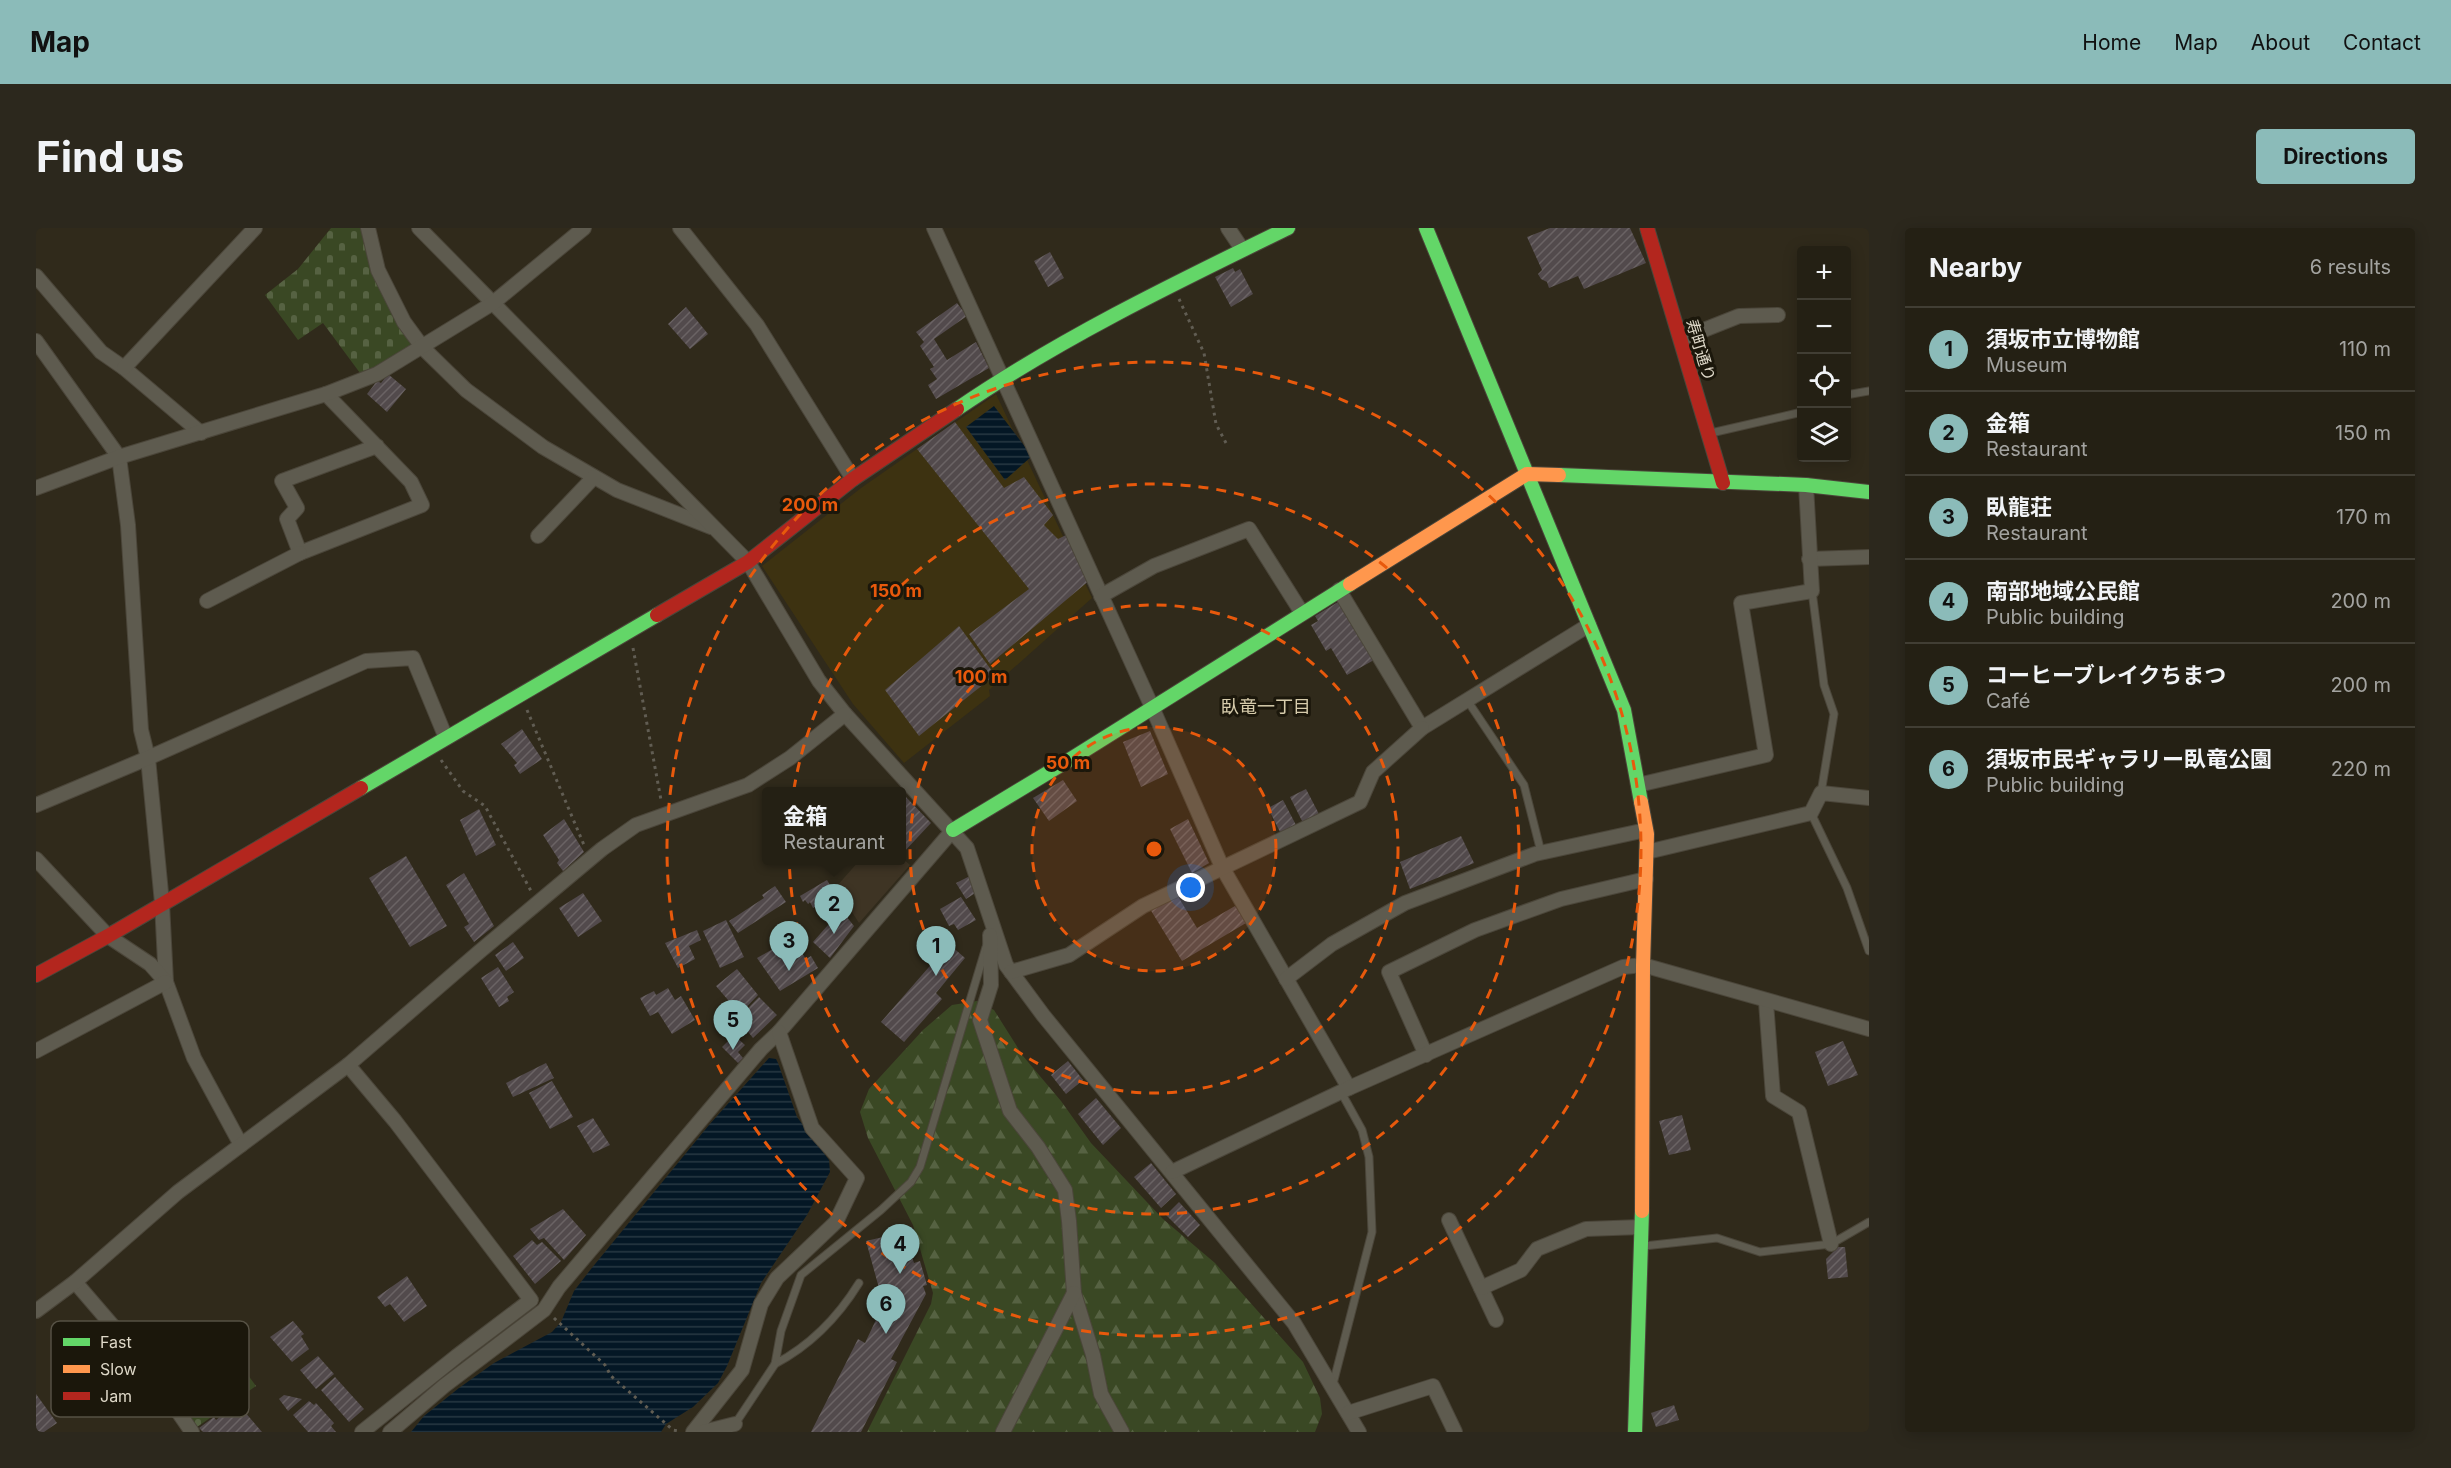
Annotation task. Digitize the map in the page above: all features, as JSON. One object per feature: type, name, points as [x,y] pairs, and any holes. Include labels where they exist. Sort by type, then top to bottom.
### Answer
[{"type":"street","points":[[124,368],[255,228]]},
{"type":"street","points":[[368,228],[378,270],[404,322],[423,348],[466,390],[543,447],[617,490],[716,529]]},
{"type":"street","points":[[419,228],[748,562],[819,681],[845,714],[967,848],[991,929],[1005,965],[1252,1274],[1294,1323],[1359,1432]]},
{"type":"street","points":[[36,488],[119,458],[326,394],[377,374],[423,348],[493,303],[584,228]]},
{"type":"street","points":[[680,228],[757,325],[853,479]]},
{"type":"street","points":[[934,228],[1152,707],[1222,867],[1286,979],[1345,1090]]},
{"type":"street","points":[[1228,228],[1242,249]]},
{"type":"street","points":[[36,975],[108,936],[748,562],[853,479],[1002,378],[1173,284],[1288,228]]},
{"type":"street","points":[[1426,228],[1624,710],[1647,830],[1643,965],[1642,1246],[1635,1432]]},
{"type":"street","name":"寿町通り","points":[[1647,228],[1722,483]]},
{"type":"street","points":[[36,276],[91,342],[201,433]]},
{"type":"street","points":[[1681,339],[1739,316],[1778,315]]},
{"type":"street","points":[[36,341],[119,458],[128,525],[141,730],[148,758],[162,903],[166,982],[194,1058],[241,1145]]},
{"type":"street","points":[[207,601],[300,553],[422,505],[411,482],[326,394]]},
{"type":"street","points":[[300,553],[287,519],[297,508],[282,481],[377,446]]},
{"type":"street","points":[[390,1432],[444,1386],[544,1310],[559,1287],[761,1049],[779,1032],[953,830],[1527,474],[1806,485],[1869,492]]},
{"type":"street","points":[[538,536],[594,477]]},
{"type":"street","points":[[1638,785],[1766,755],[1741,603],[1812,591],[1806,485]]},
{"type":"street","points":[[1101,596],[1154,566],[1249,529],[1302,613]]},
{"type":"street","points":[[1809,559],[1869,557]]},
{"type":"street","points":[[1339,590],[1422,728]]},
{"type":"street","points":[[1011,972],[1069,955],[1143,906],[1360,802],[1373,772],[1422,728],[1589,625]]},
{"type":"street","points":[[36,805],[366,661],[413,658],[446,738]]},
{"type":"street","points":[[36,1311],[75,1282],[178,1192],[348,1065],[538,904],[636,825],[748,785],[790,758],[845,714]]},
{"type":"street","points":[[1647,852],[1811,813],[1821,793],[1869,798]]},
{"type":"street","points":[[1286,979],[1332,944],[1405,903],[1541,852],[1647,830]]},
{"type":"street","points":[[36,859],[108,936],[150,963],[166,982]]},
{"type":"street","points":[[1426,1055],[1389,972],[1475,930],[1561,899],[1646,879]]},
{"type":"street","points":[[991,929],[991,985],[981,1020],[1010,1112],[1038,1147],[1065,1190],[1070,1221],[1074,1293],[1093,1355],[1101,1394],[1122,1432]]},
{"type":"street","points":[[1172,1172],[1345,1090],[1623,967],[1643,965],[1766,1002],[1869,1029]]},
{"type":"street","points":[[36,1051],[166,982]]},
{"type":"street","points":[[1766,1002],[1773,1096],[1799,1112],[1831,1244]]},
{"type":"street","points":[[693,1432],[742,1370],[761,1304],[777,1278],[836,1222],[857,1178],[812,1128],[779,1032]]},
{"type":"street","points":[[348,1065],[395,1121],[531,1300],[362,1432]]},
{"type":"street","points":[[1449,1220],[1496,1320]]},
{"type":"street","points":[[1481,1288],[1521,1270],[1537,1249],[1586,1229],[1641,1227]]},
{"type":"street","points":[[75,1282],[109,1321]]},
{"type":"street","points":[[1003,1432],[1074,1293]]},
{"type":"street","points":[[1348,1413],[1433,1386],[1455,1432]]},
{"type":"street","points":[[182,1417],[192,1432]]},
{"type":"street","points":[[704,1432],[734,1429]]},
{"type":"lane","points":[[1851,394],[1869,391]]},
{"type":"lane","points":[[1708,434],[1797,413]]},
{"type":"lane","points":[[1812,591],[1824,685],[1834,714],[1821,793]]},
{"type":"lane","points":[[1467,700],[1524,785],[1541,852]]},
{"type":"lane","points":[[1811,813],[1847,888],[1869,951]]},
{"type":"lane","points":[[734,1429],[775,1364],[781,1331],[801,1275],[881,1210],[910,1182],[920,1167],[991,929]]},
{"type":"lane","points":[[1332,1386],[1372,1232],[1369,1157],[1362,1130],[1345,1090]]},
{"type":"lane","points":[[1642,1246],[1717,1238],[1760,1252],[1831,1244],[1869,1222]]},
{"type":"lane","points":[[775,1364],[799,1351],[842,1310],[859,1283]]},
{"type":"path","points":[[1173,284],[1203,354],[1216,424],[1226,443]]},
{"type":"path","points":[[630,631],[663,815]]},
{"type":"path","points":[[521,694],[591,860]]},
{"type":"path","points":[[432,746],[463,791],[485,806],[538,904]]},
{"type":"path","points":[[556,1320],[605,1365],[611,1376],[674,1430]]},
{"type":"shaded area","points":[[996,394],[1092,598],[989,690],[990,696],[904,763],[853,704],[762,566],[861,488]]},
{"type":"shaded area","points":[[906,862],[910,865],[859,923],[836,887],[855,865],[906,865]]},
{"type":"green space","points":[[331,228],[364,228],[414,345],[360,373],[323,323],[298,340],[265,295],[298,269]]},
{"type":"green space","points":[[977,1001],[994,1010],[1023,1056],[1061,1101],[1091,1143],[1163,1219],[1215,1263],[1303,1362],[1320,1398],[1322,1414],[1315,1432],[867,1432],[931,1304],[933,1293],[913,1225],[868,1138],[860,1112],[869,1089],[923,1030],[952,1005]]},
{"type":"green space","points":[[249,1376],[256,1386],[249,1391]]},
{"type":"green space","points":[[190,1417],[211,1417],[197,1427]]},
{"type":"water","points":[[994,406],[1032,456],[1005,480],[966,427]]},
{"type":"water","points":[[769,1058],[776,1059],[797,1117],[829,1160],[830,1172],[807,1215],[761,1283],[718,1383],[693,1407],[666,1424],[661,1432],[411,1432],[424,1416],[494,1363],[552,1332],[561,1322],[574,1291],[591,1269],[709,1125]]},
{"type":"building","points":[[1550,228],[1630,228],[1646,263],[1584,289],[1578,276],[1549,288],[1547,282],[1538,274],[1542,270],[1527,237]]},
{"type":"building","points":[[1050,252],[1064,278],[1048,287],[1034,261]]},
{"type":"building","points":[[1233,268],[1235,272],[1240,269],[1253,294],[1231,307],[1215,277]]},
{"type":"building","points":[[957,303],[967,316],[934,339],[947,360],[976,342],[989,368],[936,399],[928,385],[937,379],[930,369],[934,367],[920,346],[924,342],[916,332]]},
{"type":"building","points":[[686,307],[708,334],[690,349],[668,324]]},
{"type":"building","points":[[388,374],[406,389],[387,412],[367,394],[377,381],[381,383]]},
{"type":"building","points":[[955,422],[1004,488],[1024,477],[1053,515],[1044,525],[1058,539],[1068,534],[1097,574],[990,664],[969,634],[1029,589],[917,449]]},
{"type":"building","points":[[1338,602],[1374,660],[1347,675],[1331,648],[1326,651],[1311,625],[1318,621],[1315,616]]},
{"type":"building","points":[[959,626],[995,675],[919,736],[885,690]]},
{"type":"building","points":[[522,729],[542,759],[520,774],[514,765],[517,763],[501,744]]},
{"type":"building","points":[[1150,731],[1168,774],[1141,787],[1123,742]]},
{"type":"building","points":[[1063,780],[1077,801],[1049,821],[1033,798]]},
{"type":"building","points":[[1306,789],[1319,814],[1303,823],[1290,797]]},
{"type":"building","points":[[906,797],[931,823],[906,850]]},
{"type":"building","points":[[1283,800],[1296,825],[1280,832],[1268,808]]},
{"type":"building","points":[[479,809],[496,845],[476,856],[460,820]]},
{"type":"building","points":[[564,819],[584,852],[563,871],[557,863],[559,860],[543,835]]},
{"type":"building","points":[[1188,819],[1209,863],[1192,873],[1170,829]]},
{"type":"building","points":[[1461,836],[1474,863],[1410,889],[1400,862]]},
{"type":"building","points":[[406,856],[447,926],[410,947],[369,878]]},
{"type":"building","points":[[464,873],[494,926],[474,942],[464,927],[469,924],[446,885]]},
{"type":"building","points":[[970,876],[977,892],[966,899],[956,883]]},
{"type":"building","points":[[827,880],[846,912],[827,923],[816,906],[813,908],[810,902],[808,904],[805,900],[803,902],[800,896]]},
{"type":"building","points":[[775,886],[786,902],[738,933],[729,921],[764,898],[762,895]]},
{"type":"building","points":[[583,893],[602,921],[578,937],[559,908]]},
{"type":"building","points":[[1176,893],[1197,928],[1235,906],[1246,923],[1182,961],[1150,909]]},
{"type":"building","points":[[961,897],[976,920],[958,930],[954,924],[949,926],[940,909]]},
{"type":"building","points":[[846,916],[854,926],[830,958],[813,942],[828,925]]},
{"type":"building","points":[[726,920],[744,957],[720,968],[703,931]]},
{"type":"building","points":[[697,930],[701,940],[689,946],[695,959],[678,968],[665,943]]},
{"type":"building","points":[[513,942],[524,958],[506,971],[495,955]]},
{"type":"building","points":[[949,944],[965,958],[936,993],[942,999],[904,1042],[881,1022]]},
{"type":"building","points":[[778,946],[786,956],[792,952],[796,958],[802,953],[806,959],[811,956],[818,968],[780,991],[757,958]]},
{"type":"building","points":[[498,967],[514,992],[507,997],[509,1001],[499,1007],[481,978]]},
{"type":"building","points":[[737,969],[758,995],[740,1014],[716,986]]},
{"type":"building","points":[[668,988],[675,1000],[681,996],[695,1020],[672,1034],[658,1012],[650,1016],[640,998],[654,991],[656,995]]},
{"type":"building","points":[[759,997],[777,1015],[753,1038],[745,1028],[753,1021],[744,1012]]},
{"type":"building","points":[[734,1035],[745,1045],[738,1052],[743,1058],[738,1063],[722,1047]]},
{"type":"building","points":[[1843,1041],[1858,1075],[1828,1086],[1815,1052]]},
{"type":"building","points":[[1068,1061],[1083,1080],[1066,1094],[1051,1075]]},
{"type":"building","points":[[546,1063],[554,1078],[513,1097],[506,1083]]},
{"type":"building","points":[[552,1081],[573,1117],[550,1129],[529,1093]]},
{"type":"building","points":[[1096,1098],[1121,1128],[1103,1145],[1078,1114]]},
{"type":"building","points":[[1682,1115],[1691,1150],[1669,1155],[1659,1121]]},
{"type":"building","points":[[593,1118],[610,1145],[593,1153],[577,1126]]},
{"type":"building","points":[[1151,1163],[1176,1194],[1161,1208],[1134,1177]]},
{"type":"building","points":[[1179,1202],[1200,1225],[1188,1237],[1166,1215]]},
{"type":"building","points":[[563,1209],[586,1235],[564,1260],[544,1238],[539,1240],[530,1229]]},
{"type":"building","points":[[904,1232],[914,1263],[920,1261],[927,1285],[923,1286],[926,1294],[891,1359],[897,1362],[861,1432],[811,1432],[858,1339],[865,1343],[882,1307],[891,1313],[889,1297],[882,1299],[866,1241]]},
{"type":"building","points":[[532,1240],[537,1245],[542,1242],[561,1261],[535,1284],[513,1256]]},
{"type":"building","points":[[1838,1247],[1845,1247],[1848,1277],[1828,1279],[1826,1259]]},
{"type":"building","points":[[407,1276],[427,1306],[404,1322],[390,1304],[385,1307],[377,1297]]},
{"type":"building","points":[[293,1321],[304,1334],[301,1336],[309,1349],[292,1362],[270,1337]]},
{"type":"building","points":[[318,1356],[334,1374],[316,1389],[300,1370]]},
{"type":"building","points":[[335,1377],[364,1409],[349,1422],[321,1390]]},
{"type":"building","points":[[36,1394],[57,1423],[44,1432],[36,1432]]},
{"type":"building","points":[[284,1395],[302,1399],[288,1411],[279,1399]]},
{"type":"building","points":[[309,1401],[314,1405],[316,1403],[334,1423],[331,1426],[336,1432],[308,1432],[293,1415]]},
{"type":"building","points":[[1674,1405],[1679,1420],[1656,1427],[1651,1413]]},
{"type":"building","points":[[214,1417],[216,1420],[220,1417],[249,1417],[262,1432],[203,1432],[199,1428]]},
{"type":"traffic: fast","points":[[957,409],[996,383],[1078,335],[1288,228]]},
{"type":"traffic: fast","points":[[1426,228],[1624,710],[1641,802]]},
{"type":"traffic: fast","points":[[1559,475],[1806,485],[1869,492]]},
{"type":"traffic: fast","points":[[953,830],[1350,584]]},
{"type":"traffic: fast","points":[[361,788],[657,615]]},
{"type":"traffic: fast","points":[[1635,1432],[1642,1211]]},
{"type":"traffic: slow","points":[[1350,584],[1527,474],[1559,475]]},
{"type":"traffic: slow","points":[[1641,802],[1647,834],[1643,965],[1642,1211]]},
{"type":"traffic: jam","points":[[1647,228],[1723,483]]},
{"type":"traffic: jam","points":[[657,615],[748,562],[853,479],[957,409]]},
{"type":"traffic: jam","points":[[36,975],[108,936],[361,788]]},
{"type":"place","name":"金箱","points":[[834,934]]},
{"type":"place","name":"臥龍荘","points":[[789,971]]},
{"type":"place","name":"須坂市立博物館","points":[[936,976]]},
{"type":"place","name":"コーヒーブレイクちまつ","points":[[733,1050]]},
{"type":"place","name":"南部地域公民館","points":[[900,1274]]},
{"type":"place","name":"須坂市民ギャラリー臥竜公園","points":[[886,1334]]},
{"type":"district","name":"臥竜一丁目","points":[[1266,706]]}]
